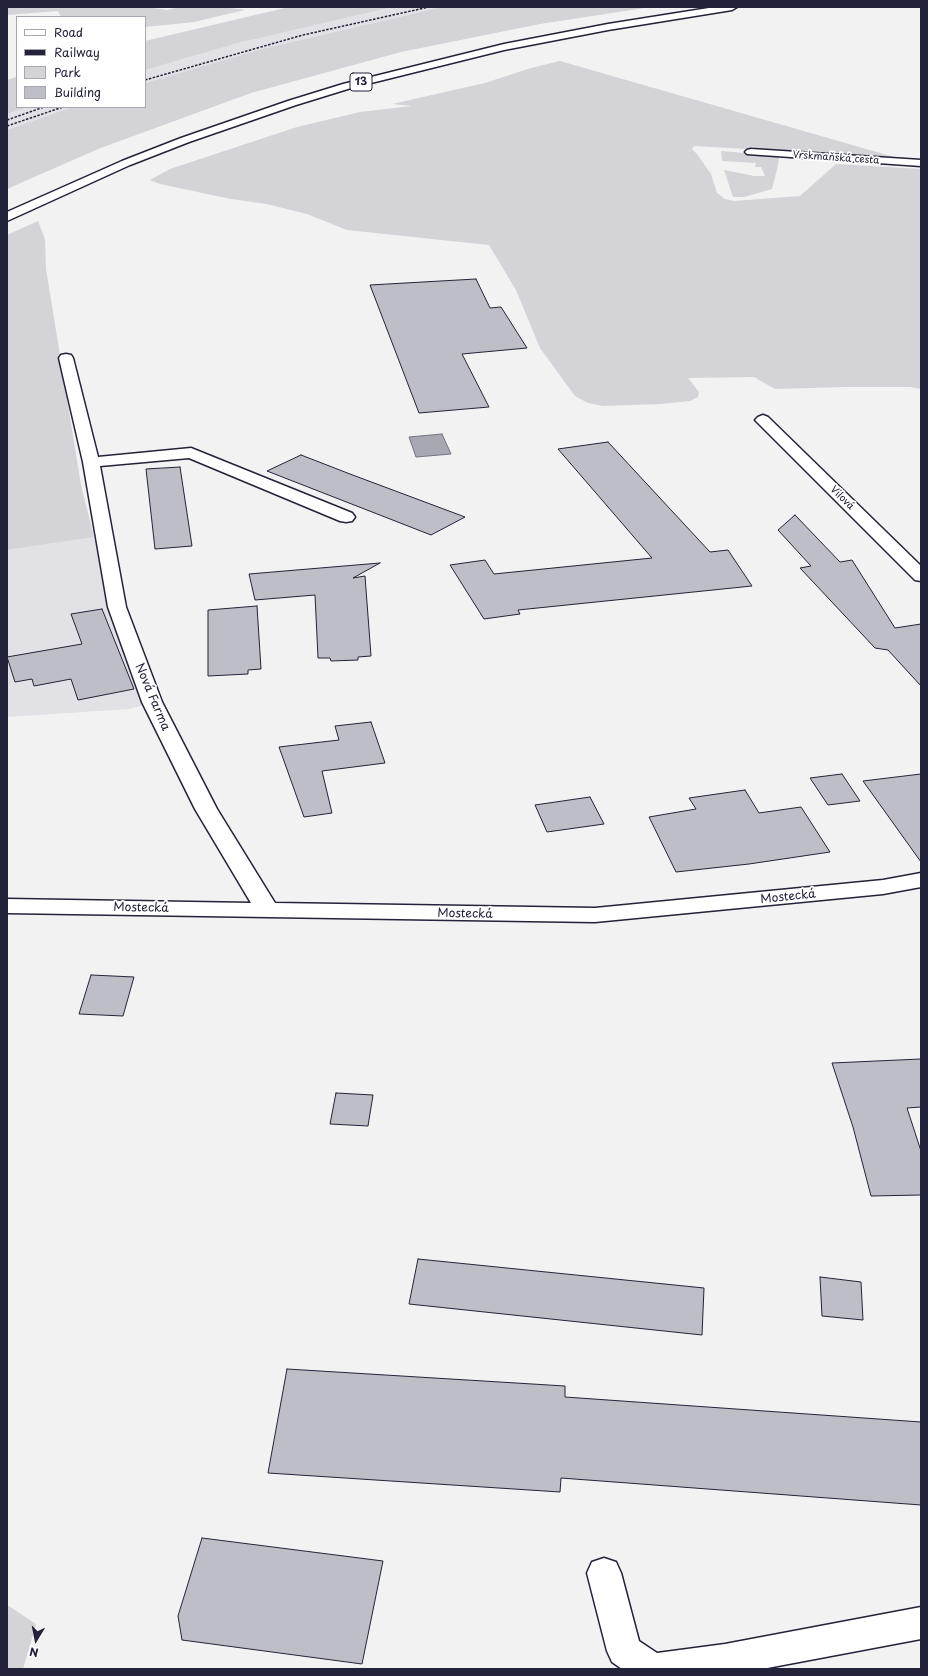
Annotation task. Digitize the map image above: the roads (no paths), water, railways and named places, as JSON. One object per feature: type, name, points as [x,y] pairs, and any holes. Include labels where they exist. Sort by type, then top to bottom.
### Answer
[{"type":"main road","name":"13","points":[[327,81],[490,42],[593,22],[688,7]]},
{"type":"main road","name":"13","points":[[7,217],[126,163],[185,140],[292,103],[347,86],[504,47],[608,27],[732,7]]},
{"type":"main road","name":"Vrskmaňská cesta","points":[[752,152],[921,163]]},
{"type":"main road","name":"Nová Farma","points":[[66,358],[91,462],[117,607],[152,702],[206,809],[268,911]]},
{"type":"main road","name":"Vilová","points":[[763,420],[921,576]]},
{"type":"main road","points":[[91,462],[191,453],[346,517]]},
{"type":"main road","name":"Mostecká","points":[[7,906],[595,916],[883,887],[921,880]]},
{"type":"main road","points":[[604,1573],[624,1650],[652,1669]]},
{"type":"main road","points":[[658,1669],[725,1660],[921,1623]]},
{"type":"railway","points":[[146,80],[303,35],[429,7]]},
{"type":"railway","points":[[7,120],[41,108]]},
{"type":"railway","points":[[7,126],[60,108]]}]
